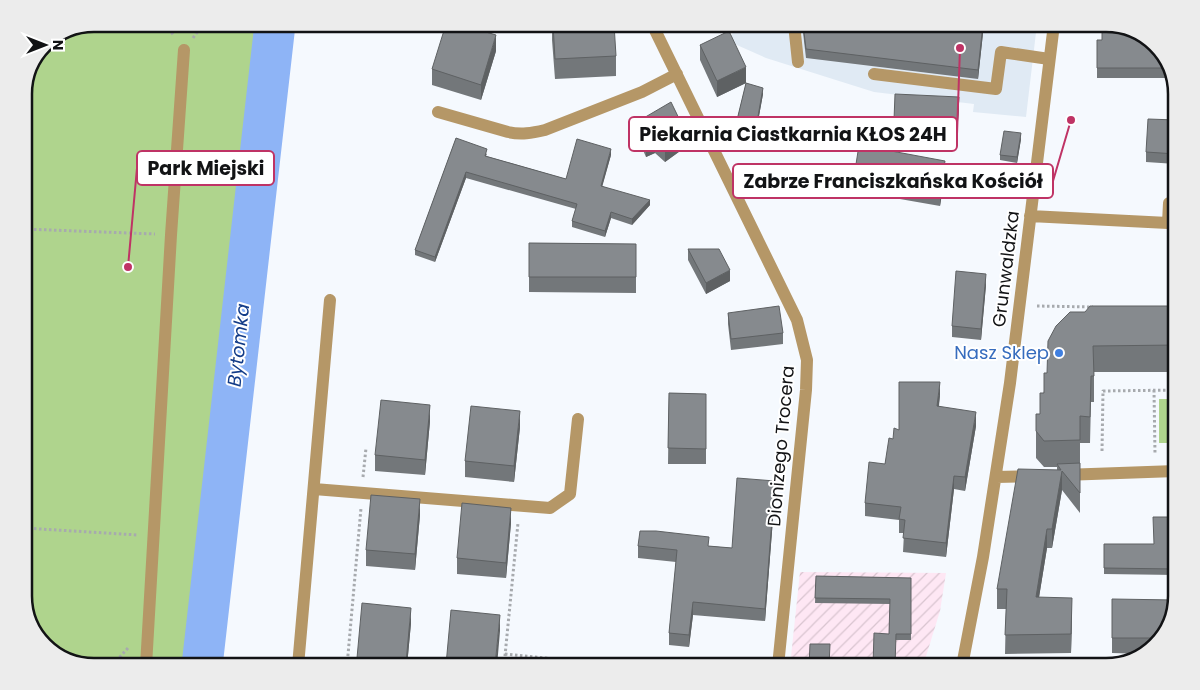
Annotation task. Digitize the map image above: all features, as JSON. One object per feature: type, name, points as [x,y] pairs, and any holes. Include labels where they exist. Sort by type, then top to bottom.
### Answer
[{"type":"street","name":"Dionizego Trocera","points":[[656,32],[797,320],[807,360],[806,390],[779,658]]},
{"type":"street","points":[[795,32],[798,62]]},
{"type":"street","name":"Grunwaldzka","points":[[963,658],[996,477],[1011,374],[1053,32]]},
{"type":"street","points":[[146,658],[171,235],[184,50]]},
{"type":"street","points":[[874,74],[996,89],[1001,52],[1049,59]]},
{"type":"street","points":[[438,112],[508,132],[517,134],[531,133],[545,130],[642,92],[677,74]]},
{"type":"street","points":[[1030,216],[1167,223]]},
{"type":"street","points":[[299,658],[330,300]]},
{"type":"street","points":[[314,489],[550,508],[570,494],[578,419]]},
{"type":"street","points":[[996,477],[1168,471]]},
{"type":"path","points":[[33,229],[171,235]]},
{"type":"path","points":[[1034,306],[1100,307]]},
{"type":"path","points":[[1102,451],[1103,390],[1168,390]]},
{"type":"path","points":[[1154,390],[1155,472]]},
{"type":"path","points":[[348,658],[366,448]]},
{"type":"path","points":[[505,658],[520,505]]},
{"type":"path","points":[[33,529],[153,536]]},
{"type":"path","points":[[505,654],[546,658]]},
{"type":"shaded area","points":[[733,32],[1036,32],[1026,117],[973,112],[974,104],[874,92],[766,58],[730,42]]},
{"type":"shaded area","points":[[800,572],[946,573],[940,611],[925,658],[791,658]]},
{"type":"green space","points":[[95,32],[258,32],[190,658],[95,658],[71,653],[54,642],[43,630],[36,615],[33,599],[33,91],[35,79],[45,57],[54,48],[64,41],[83,34]]},
{"type":"green space","points":[[1159,399],[1168,399],[1168,443],[1159,443]]},
{"type":"building","points":[[444,32],[486,32],[496,35],[481,85],[432,69]]},
{"type":"building","points":[[553,32],[614,32],[616,56],[555,59]]},
{"type":"building","points":[[729,32],[746,67],[717,81],[700,45]]},
{"type":"building","points":[[804,32],[982,32],[978,70],[806,49]]},
{"type":"building","points":[[1102,32],[1129,37],[1143,45],[1155,57],[1161,68],[1097,68],[1097,40],[1102,40]]},
{"type":"building","points":[[746,83],[763,88],[757,122],[737,120]]},
{"type":"building","points":[[895,94],[959,97],[957,123],[894,120]]},
{"type":"building","points":[[671,102],[687,135],[665,152],[655,142],[646,146],[639,130],[645,127],[642,119]]},
{"type":"building","points":[[1148,119],[1167,120],[1167,153],[1146,152]]},
{"type":"building","points":[[1004,131],[1021,133],[1017,157],[1000,155]]},
{"type":"building","points":[[456,138],[487,149],[485,156],[566,179],[577,139],[611,149],[601,186],[650,200],[632,219],[611,212],[605,231],[572,221],[577,204],[466,172],[435,257],[415,250]]},
{"type":"building","points":[[859,145],[945,161],[940,192],[854,177]]},
{"type":"building","points":[[529,243],[636,244],[636,277],[529,277]]},
{"type":"building","points":[[688,249],[719,249],[730,270],[706,283]]},
{"type":"building","points":[[956,271],[986,274],[981,329],[952,326]]},
{"type":"building","points":[[779,306],[783,333],[731,339],[728,313]]},
{"type":"building","points":[[1090,306],[1167,306],[1168,345],[1093,346],[1094,376],[1091,376],[1090,417],[1080,416],[1080,440],[1044,441],[1036,431],[1036,414],[1040,414],[1040,393],[1044,393],[1044,373],[1047,373],[1048,341],[1056,326],[1070,312],[1085,312]]},
{"type":"building","points":[[899,382],[940,382],[937,406],[976,412],[965,477],[954,476],[946,543],[903,538],[905,520],[899,519],[901,507],[865,503],[869,462],[885,464],[889,438],[893,439],[894,428],[899,430]]},
{"type":"building","points":[[669,393],[706,394],[706,449],[668,448]]},
{"type":"building","points":[[381,400],[430,405],[425,460],[375,455]]},
{"type":"building","points":[[471,406],[520,411],[514,466],[465,461]]},
{"type":"building","points":[[1080,463],[1080,493],[1062,471],[1052,529],[1047,529],[1036,597],[1072,598],[1071,634],[1005,635],[1007,589],[997,589],[1018,469],[1061,470],[1057,464]]},
{"type":"building","points":[[737,478],[775,481],[765,609],[693,602],[689,635],[669,633],[677,550],[638,546],[640,531],[709,537],[708,546],[732,548]]},
{"type":"building","points":[[371,495],[420,499],[415,554],[366,550]]},
{"type":"building","points":[[462,503],[511,508],[506,563],[457,558]]},
{"type":"building","points":[[1153,517],[1168,517],[1168,569],[1104,568],[1104,544],[1154,544]]},
{"type":"building","points":[[816,576],[911,578],[911,634],[896,634],[895,658],[873,658],[874,633],[889,634],[890,599],[815,598]]},
{"type":"building","points":[[1112,599],[1167,600],[1163,619],[1150,638],[1112,638]]},
{"type":"building","points":[[362,603],[411,608],[406,658],[357,658]]},
{"type":"building","points":[[451,610],[500,615],[496,658],[447,658]]},
{"type":"building","points":[[810,644],[830,644],[829,658],[809,658]]},
{"type":"waterway","name":"Bytomka","points":[[203,658],[274,32]]},
{"type":"place","name":"Piekarnia Ciastkarnia KŁOS 24H","points":[[960,48]]},
{"type":"place","name":"Zabrze Franciszkańska Kościół","points":[[1071,120]]},
{"type":"place","name":"Park Miejski","points":[[128,267]]},
{"type":"place","name":"Nasz Sklep","points":[[1059,353]]}]
